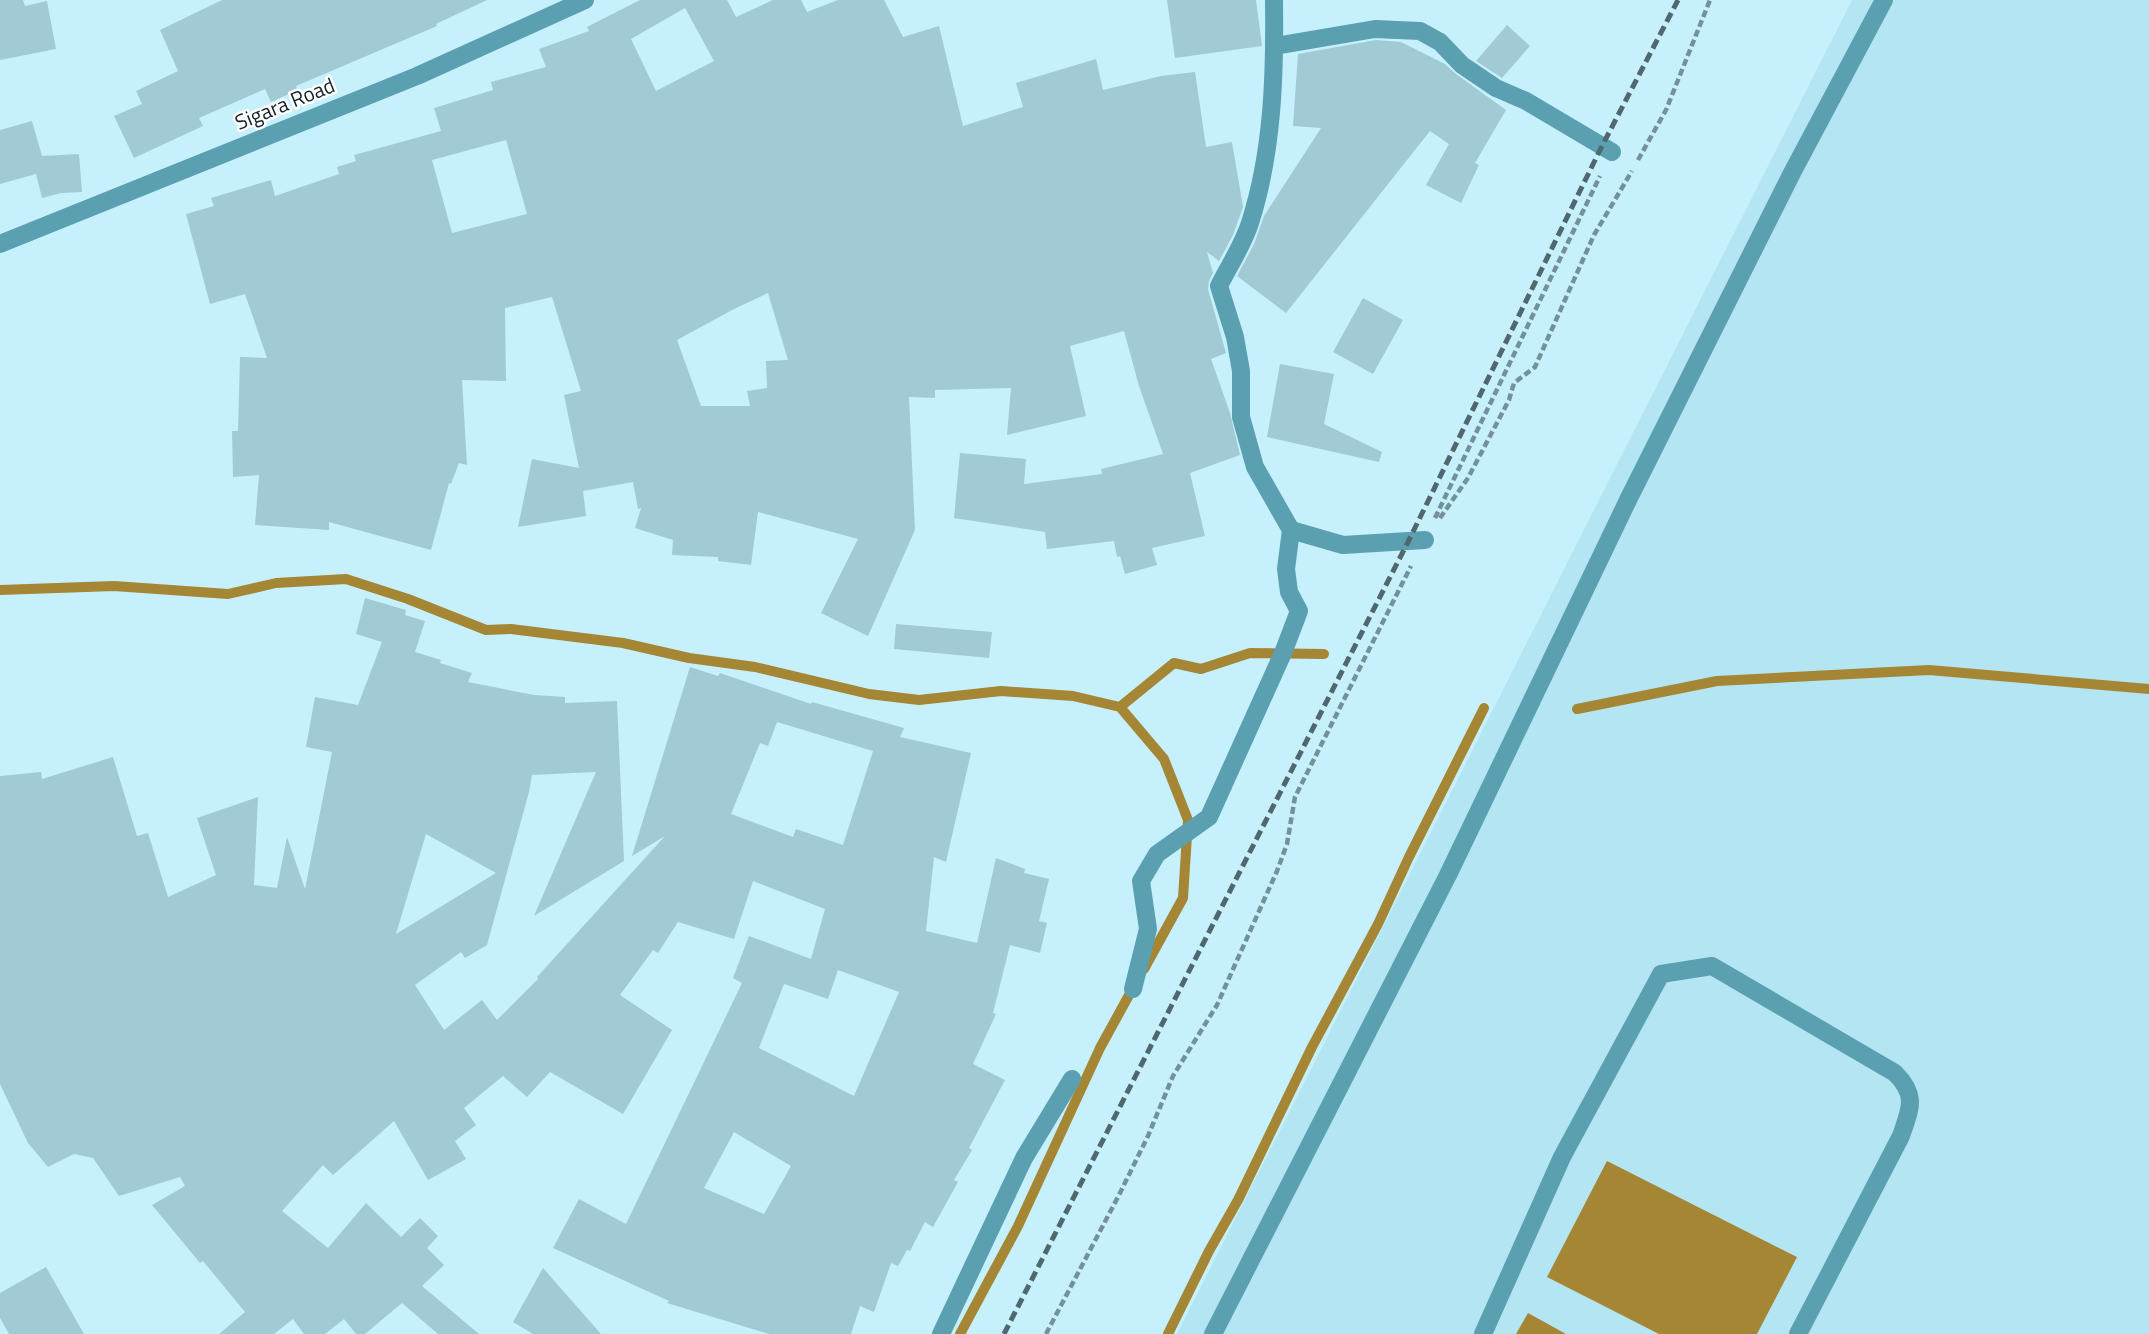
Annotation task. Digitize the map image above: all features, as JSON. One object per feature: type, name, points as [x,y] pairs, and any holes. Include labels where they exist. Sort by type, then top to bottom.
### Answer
[{"type":"street","name":"Sigara Road","points":[[0,244],[417,76],[585,0]]},
{"type":"street","points":[[1133,989],[1148,929],[1141,881],[1157,854],[1209,817],[1283,653],[1299,611],[1289,592],[1286,569],[1291,530],[1255,467],[1241,417],[1241,371],[1236,337],[1219,286],[1249,226],[1271,128],[1274,0]]},
{"type":"street","points":[[1213,1334],[1448,875],[1629,498],[1793,171],[1884,0]]},
{"type":"street","points":[[1275,46],[1375,29],[1420,31],[1440,42],[1462,65],[1496,88],[1526,101],[1612,152]]},
{"type":"street","points":[[1291,530],[1343,545],[1425,540]]},
{"type":"street","points":[[1483,1334],[1562,1157],[1661,974],[1712,966],[1895,1073],[1909,1089],[1908,1114],[1900,1136],[1798,1334]]},
{"type":"street","points":[[941,1334],[1024,1158],[1072,1079]]},
{"type":"path","points":[[1425,540],[1468,478],[1509,400],[1514,383],[1535,367],[1594,235],[1666,110],[1710,0]]},
{"type":"path","points":[[1046,1334],[1130,1172],[1173,1076],[1217,1005],[1277,871],[1287,844],[1295,797],[1425,540],[1612,152]]},
{"type":"shaded area","points":[[1852,0],[2149,0],[2149,1334],[1177,1334]]},
{"type":"shaded area","points":[[1607,1161],[1797,1257],[1757,1334],[1659,1334],[1547,1277]]},
{"type":"shaded area","points":[[1528,1313],[1566,1334],[1516,1334]]},
{"type":"building","points":[[0,0],[23,0],[25,6],[47,1],[56,49],[0,60]]},
{"type":"building","points":[[222,0],[487,0],[436,24],[437,26],[296,86],[298,90],[271,102],[265,89],[199,118],[203,126],[134,158],[114,116],[142,104],[136,91],[178,71],[160,30]]},
{"type":"building","points":[[640,0],[727,0],[736,17],[773,0],[801,0],[807,12],[838,0],[884,0],[903,37],[939,26],[963,126],[1023,107],[1016,83],[1096,59],[1103,90],[1161,76],[1195,72],[1206,147],[1232,142],[1243,207],[1233,235],[1219,261],[1207,252],[1213,273],[1208,289],[1226,353],[1211,359],[1230,413],[1240,455],[1190,473],[1205,536],[1152,548],[1157,565],[1125,574],[1120,556],[1117,557],[1114,541],[1047,549],[1045,532],[954,518],[960,453],[1026,459],[1024,484],[1102,474],[1101,469],[1163,454],[1139,386],[1124,331],[1070,346],[1086,416],[1007,435],[1011,388],[935,390],[935,398],[909,397],[915,530],[868,636],[821,613],[858,539],[758,512],[751,565],[718,561],[718,557],[672,555],[673,540],[635,528],[641,508],[638,509],[633,482],[583,491],[586,516],[518,527],[532,459],[579,468],[564,395],[581,391],[552,297],[505,308],[506,381],[462,380],[467,465],[459,463],[451,484],[449,483],[431,550],[329,522],[329,530],[255,525],[259,475],[233,477],[232,431],[238,431],[240,357],[267,358],[245,294],[210,304],[186,214],[214,206],[211,198],[271,180],[275,196],[339,174],[337,167],[356,161],[354,155],[441,131],[434,108],[493,90],[491,82],[546,67],[539,49],[589,31],[587,27]],"holes":[[[685,8],[714,61],[656,91],[631,39]],[[506,140],[527,214],[452,233],[432,160]],[[768,293],[788,360],[766,361],[767,388],[747,391],[750,406],[701,406],[677,340]]]},
{"type":"building","points":[[1167,0],[1256,0],[1262,46],[1175,58]]},
{"type":"building","points":[[1507,25],[1530,46],[1502,78],[1476,61]]},
{"type":"building","points":[[1376,40],[1401,42],[1445,64],[1506,110],[1475,163],[1479,165],[1461,203],[1426,185],[1449,144],[1430,131],[1286,313],[1237,276],[1254,244],[1264,216],[1321,128],[1293,126],[1298,54]]},
{"type":"building","points":[[32,121],[42,156],[79,154],[82,192],[61,193],[42,198],[36,174],[0,184],[0,130]]},
{"type":"building","points":[[1363,298],[1403,320],[1373,374],[1333,352]]},
{"type":"building","points":[[1280,364],[1334,374],[1324,424],[1382,452],[1379,462],[1267,437]]},
{"type":"building","points":[[365,598],[406,610],[405,615],[425,621],[415,652],[472,673],[468,682],[534,695],[565,697],[565,703],[617,701],[624,861],[534,916],[596,772],[532,775],[487,945],[465,958],[461,952],[415,985],[444,1030],[482,1000],[497,1020],[538,979],[665,836],[632,856],[690,667],[718,676],[720,673],[811,704],[812,702],[904,728],[900,737],[971,753],[946,862],[934,857],[926,931],[977,943],[996,858],[1025,869],[1024,873],[1049,879],[1039,921],[1047,923],[1040,953],[1010,945],[993,1013],[996,1014],[973,1064],[1005,1080],[969,1148],[972,1150],[954,1180],[958,1182],[933,1227],[925,1222],[910,1251],[907,1250],[898,1266],[891,1263],[874,1312],[860,1306],[851,1334],[769,1334],[667,1303],[669,1301],[553,1248],[579,1199],[626,1224],[742,983],[733,978],[749,936],[811,959],[825,909],[753,881],[734,939],[678,922],[658,953],[653,950],[620,995],[672,1030],[623,1114],[550,1072],[527,1097],[503,1076],[464,1108],[476,1125],[455,1141],[466,1159],[428,1180],[394,1121],[333,1175],[323,1165],[282,1211],[328,1248],[366,1203],[401,1237],[420,1218],[438,1236],[427,1248],[444,1265],[422,1286],[479,1334],[438,1334],[402,1303],[365,1334],[356,1334],[344,1319],[325,1334],[304,1334],[293,1319],[274,1334],[219,1334],[245,1312],[152,1205],[185,1186],[180,1177],[119,1196],[93,1158],[74,1154],[48,1167],[28,1143],[0,1084],[0,776],[41,772],[42,779],[113,757],[137,836],[148,833],[168,897],[216,875],[197,818],[258,797],[254,885],[277,888],[287,837],[305,889],[332,752],[306,747],[315,697],[358,705],[382,642],[356,634]],"holes":[[[777,722],[873,751],[843,845],[796,829],[793,837],[731,814],[760,743],[768,746]],[[426,834],[496,873],[396,934]],[[838,970],[899,992],[854,1096],[759,1048],[784,984],[828,999]],[[734,1132],[791,1166],[764,1214],[704,1188]]]},
{"type":"building","points":[[896,624],[992,632],[989,658],[894,649]]},
{"type":"building","points":[[46,1267],[84,1334],[9,1334],[0,1318],[0,1293]]},
{"type":"building","points":[[543,1268],[601,1334],[533,1334],[513,1322]]},
{"type":"waterway","points":[[0,590],[114,586],[228,594],[276,583],[346,579],[408,599],[486,630],[511,629],[623,643],[689,658],[755,667],[869,694],[919,700],[1001,691],[1073,696],[1120,707],[1164,759],[1188,820],[1183,898],[1144,969]]},
{"type":"waterway","points":[[1120,707],[1174,663],[1201,669],[1250,653],[1324,654]]},
{"type":"waterway","points":[[1577,709],[1717,681],[1929,670],[2149,689]]},
{"type":"waterway","points":[[1168,1334],[1238,1200],[1312,1047],[1378,924],[1484,708]]},
{"type":"waterway","points":[[960,1334],[1018,1226],[1100,1048],[1134,986]]},
{"type":"railway","points":[[1004,1334],[1409,540],[1601,148],[1678,0]]}]
